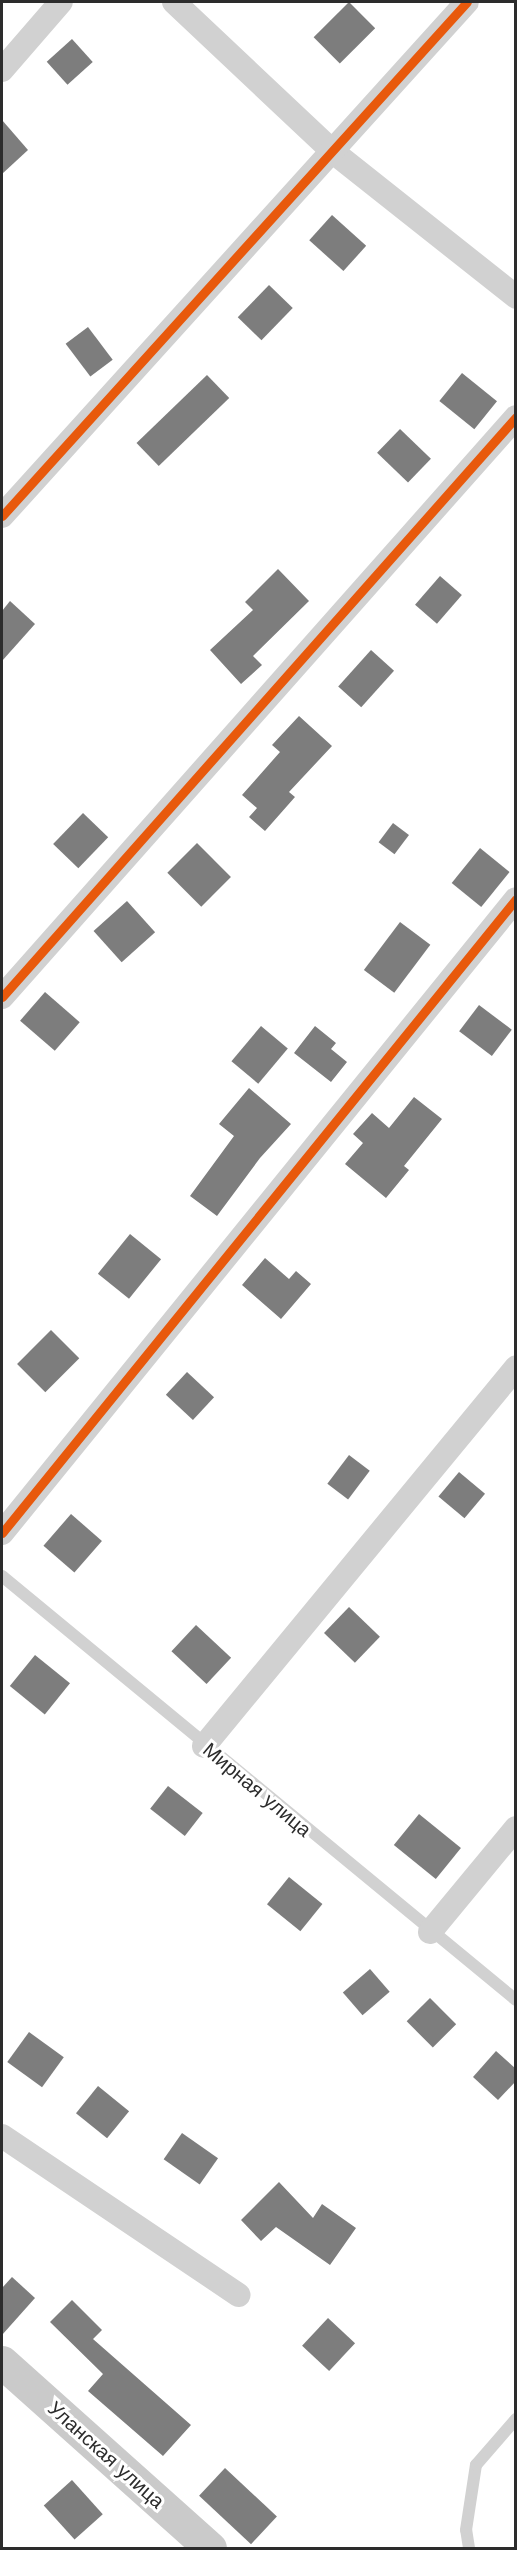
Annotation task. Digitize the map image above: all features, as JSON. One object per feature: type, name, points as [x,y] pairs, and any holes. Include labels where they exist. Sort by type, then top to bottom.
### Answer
[{"type":"street","points":[[2,70],[61,2]]},
{"type":"street","points":[[174,2],[332,151],[516,297]]},
{"type":"street","points":[[2,516],[467,2]]},
{"type":"street","points":[[2,997],[516,417]]},
{"type":"street","points":[[2,1533],[516,899]]},
{"type":"street","points":[[204,1746],[516,1366]]},
{"type":"street","points":[[430,1932],[516,1828]]},
{"type":"street","points":[[2,2136],[239,2295]]},
{"type":"street","name":"Уланская улица","points":[[2,2362],[210,2548]]},
{"type":"lane","name":"Мирная улица","points":[[2,1576],[204,1746],[516,2000]]},
{"type":"lane","points":[[469,2548],[466,2530],[476,2465],[516,2419]]},
{"type":"building","points":[[349,2],[375,28],[340,64],[314,37]]},
{"type":"building","points":[[72,39],[93,62],[67,85],[47,62]]},
{"type":"building","points":[[2,120],[28,150],[2,174]]},
{"type":"building","points":[[332,215],[366,246],[343,271],[309,240]]},
{"type":"building","points":[[269,285],[293,308],[261,340],[238,317]]},
{"type":"building","points":[[88,327],[113,360],[90,377],[66,344]]},
{"type":"building","points":[[462,373],[497,401],[474,429],[439,401]]},
{"type":"building","points":[[207,375],[229,398],[159,466],[137,443]]},
{"type":"building","points":[[400,429],[431,459],[408,483],[377,453]]},
{"type":"building","points":[[278,569],[309,601],[253,656],[262,665],[241,684],[210,650],[253,610],[245,602]]},
{"type":"building","points":[[440,576],[462,595],[437,624],[415,605]]},
{"type":"building","points":[[10,601],[35,624],[2,661],[2,611]]},
{"type":"building","points":[[371,650],[394,671],[361,707],[338,686]]},
{"type":"building","points":[[299,716],[332,746],[289,792],[295,797],[265,831],[249,817],[257,808],[242,795],[280,752],[272,745]]},
{"type":"building","points":[[83,813],[108,837],[78,868],[53,844]]},
{"type":"building","points":[[393,823],[409,835],[395,854],[379,842]]},
{"type":"building","points":[[197,843],[231,877],[201,907],[167,873]]},
{"type":"building","points":[[480,848],[510,872],[481,907],[452,883]]},
{"type":"building","points":[[127,901],[155,932],[122,962],[94,931]]},
{"type":"building","points":[[400,922],[430,945],[394,993],[364,970]]},
{"type":"building","points":[[45,992],[80,1022],[55,1051],[20,1021]]},
{"type":"building","points":[[479,1005],[512,1030],[492,1056],[459,1031]]},
{"type":"building","points":[[261,1026],[288,1048],[258,1084],[231,1061]]},
{"type":"building","points":[[315,1026],[336,1043],[331,1049],[347,1062],[331,1082],[294,1053]]},
{"type":"building","points":[[249,1088],[291,1124],[260,1158],[217,1216],[190,1196],[234,1136],[219,1124]]},
{"type":"building","points":[[414,1097],[442,1119],[404,1166],[409,1170],[386,1198],[345,1164],[363,1143],[353,1134],[372,1113],[389,1128]]},
{"type":"building","points":[[130,1234],[161,1259],[129,1299],[98,1274]]},
{"type":"building","points":[[265,1258],[289,1279],[296,1271],[311,1284],[281,1319],[242,1285]]},
{"type":"building","points":[[51,1330],[79,1358],[45,1392],[17,1364]]},
{"type":"building","points":[[187,1372],[214,1397],[193,1420],[166,1395]]},
{"type":"building","points":[[349,1455],[370,1471],[348,1499],[327,1484]]},
{"type":"building","points":[[459,1472],[485,1494],[464,1518],[438,1497]]},
{"type":"building","points":[[71,1514],[102,1541],[74,1573],[43,1546]]},
{"type":"building","points":[[349,1607],[380,1637],[355,1663],[324,1633]]},
{"type":"building","points":[[196,1625],[231,1658],[207,1684],[171,1651]]},
{"type":"building","points":[[35,1655],[70,1683],[45,1714],[10,1686]]},
{"type":"building","points":[[168,1786],[203,1813],[185,1836],[150,1809]]},
{"type":"building","points":[[419,1814],[461,1848],[436,1879],[394,1845]]},
{"type":"building","points":[[289,1877],[322,1904],[300,1931],[267,1904]]},
{"type":"building","points":[[370,1969],[390,1992],[363,2015],[343,1993]]},
{"type":"building","points":[[430,1998],[456,2024],[433,2047],[407,2021]]},
{"type":"building","points":[[29,2032],[64,2057],[42,2087],[7,2062]]},
{"type":"building","points":[[496,2051],[516,2069],[516,2081],[498,2100],[473,2077]]},
{"type":"building","points":[[98,2086],[129,2111],[107,2138],[76,2113]]},
{"type":"building","points":[[182,2133],[218,2158],[200,2184],[164,2159]]},
{"type":"building","points":[[279,2182],[313,2218],[322,2204],[356,2228],[330,2265],[276,2227],[261,2241],[241,2220]]},
{"type":"building","points":[[12,2277],[35,2298],[2,2335],[2,2288]]},
{"type":"building","points":[[72,2300],[102,2330],[93,2339],[191,2425],[163,2456],[88,2391],[103,2374],[50,2322]]},
{"type":"building","points":[[328,2318],[355,2343],[329,2371],[302,2346]]},
{"type":"building","points":[[225,2468],[277,2516],[251,2544],[199,2496]]},
{"type":"building","points":[[72,2480],[103,2514],[75,2540],[44,2505]]},
{"type":"cycle path","points":[[2,516],[467,2]]},
{"type":"cycle path","points":[[2,997],[516,417]]},
{"type":"cycle path","points":[[2,1533],[516,899]]}]
